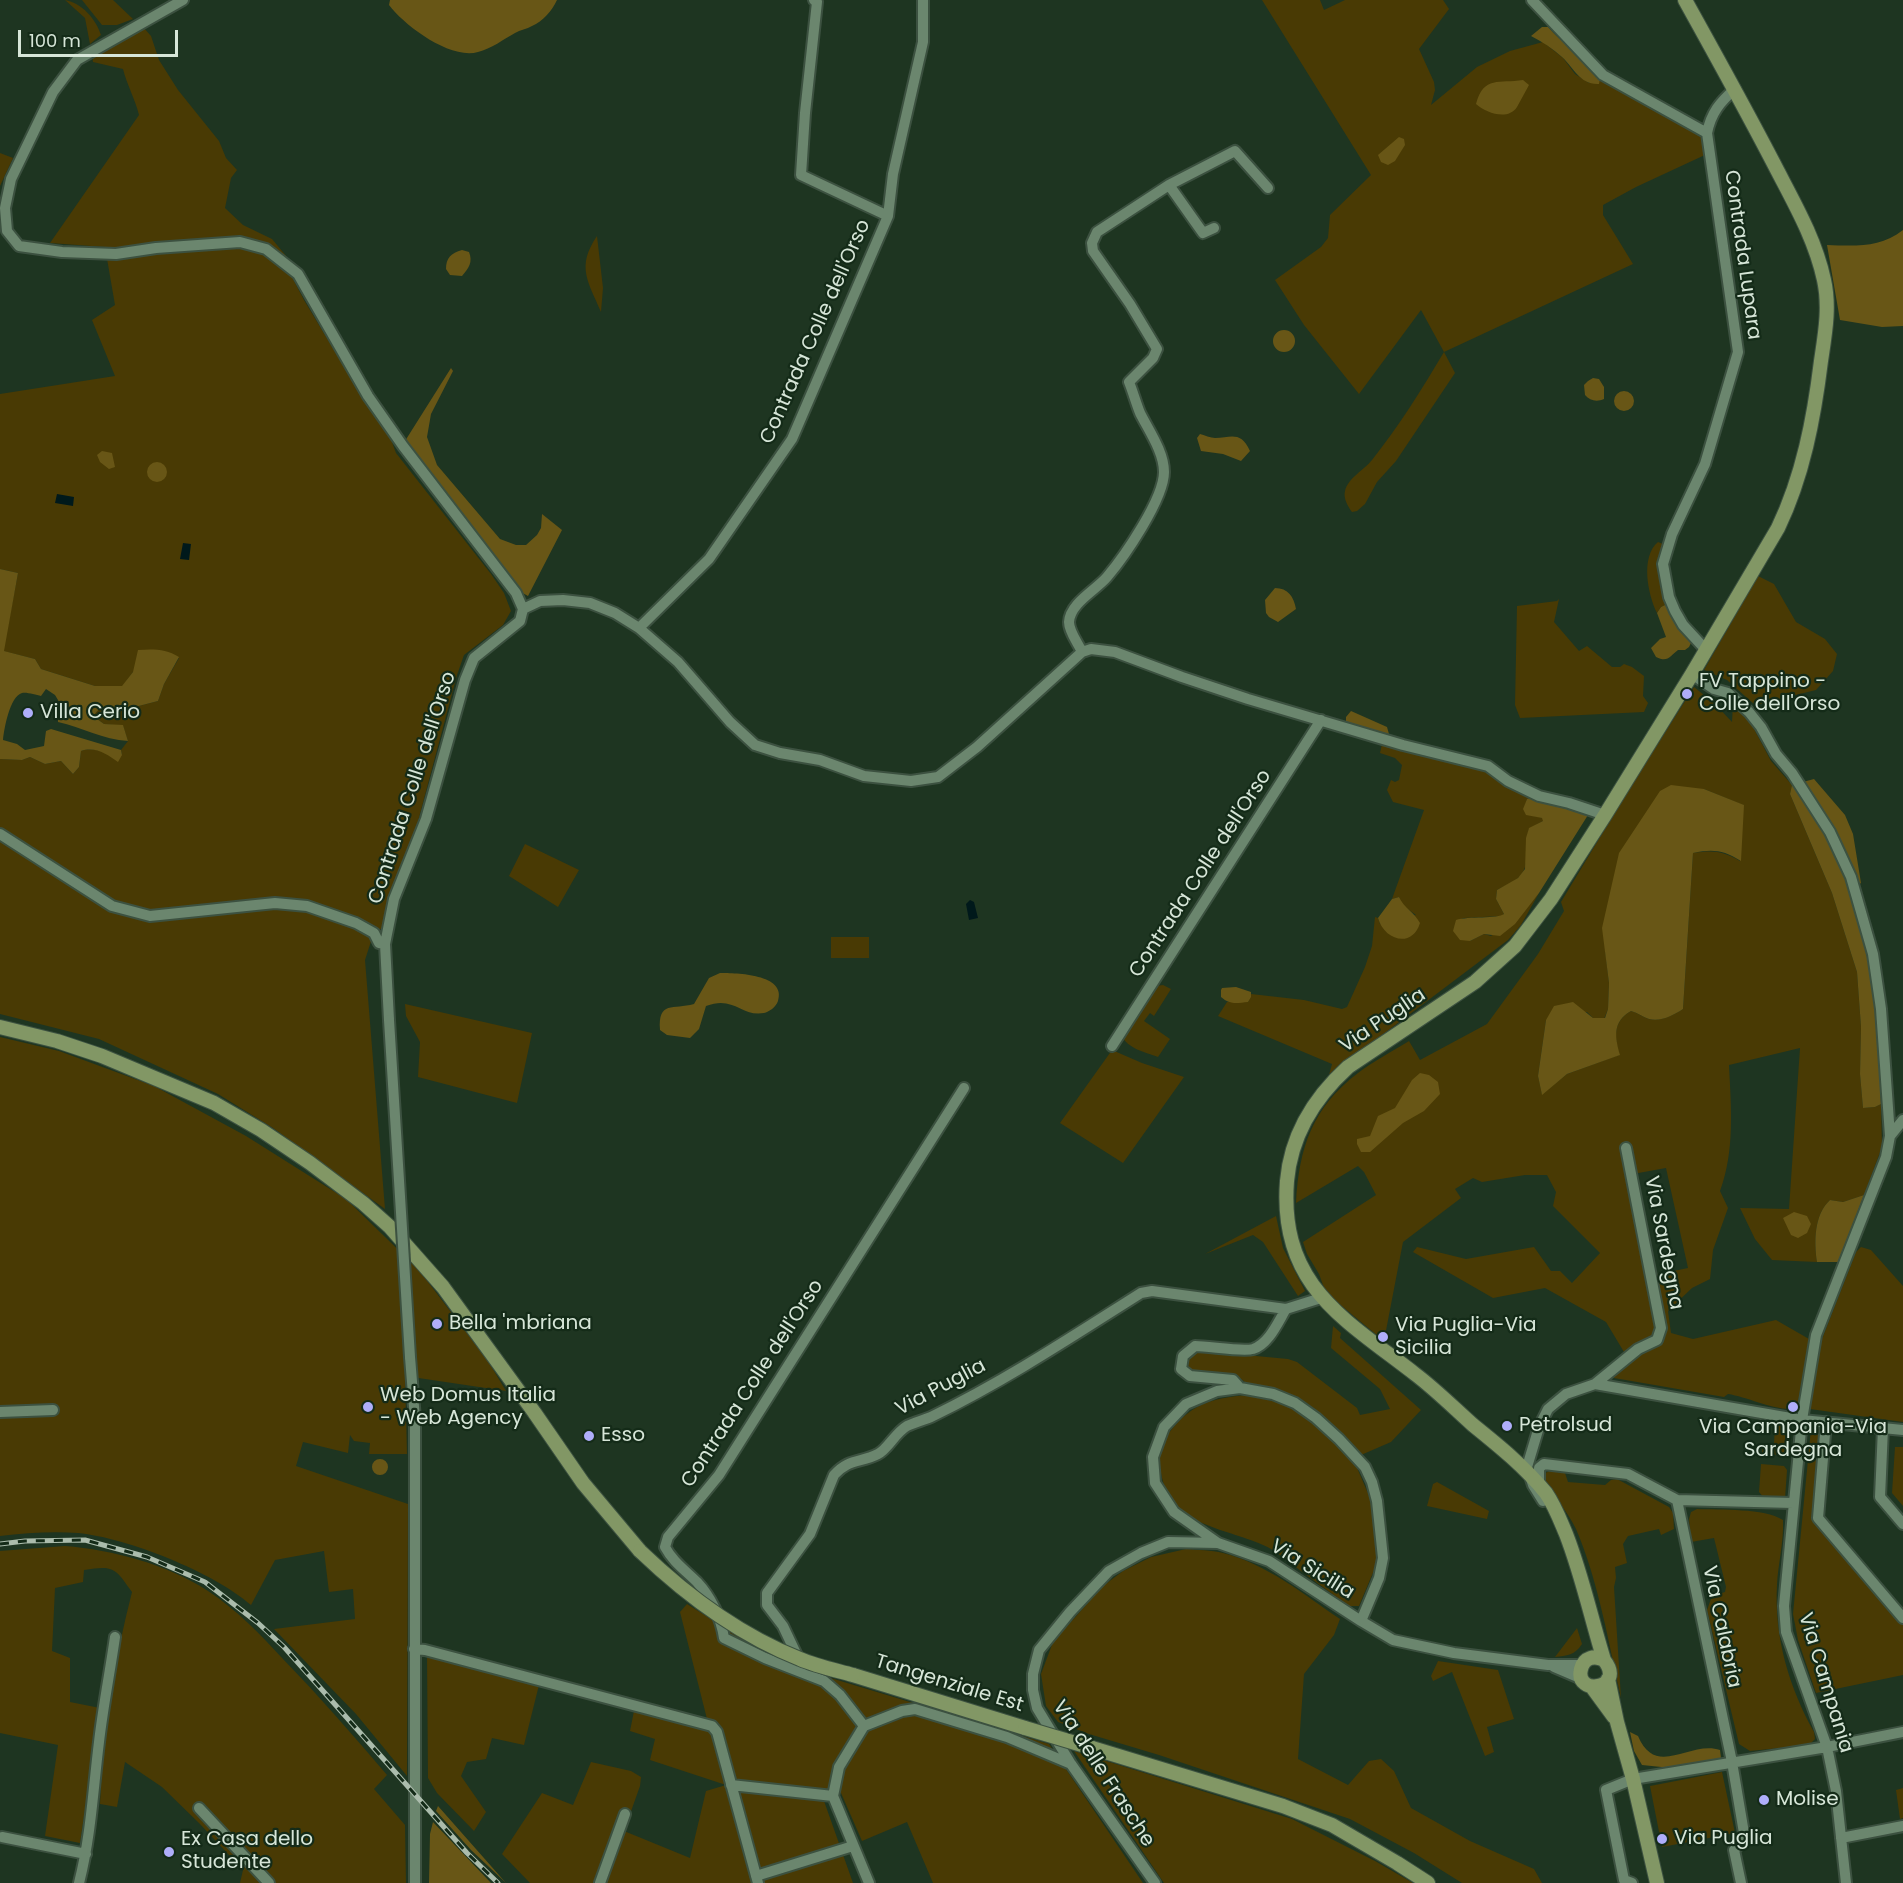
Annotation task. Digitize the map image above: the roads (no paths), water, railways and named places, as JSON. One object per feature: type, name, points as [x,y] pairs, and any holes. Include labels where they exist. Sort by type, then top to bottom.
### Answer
[{"type":"main road","name":"Via Puglia","points":[[1608,1679],[1609,1665],[1604,1660],[1578,1564],[1557,1511],[1539,1485],[1504,1451],[1415,1374],[1386,1354],[1321,1298],[1294,1248],[1286,1195],[1294,1147],[1305,1120],[1318,1099],[1348,1067],[1475,982],[1515,946],[1551,899],[1692,674],[1791,502],[1816,400],[1827,307],[1825,283],[1809,232],[1735,89],[1685,0]]},
{"type":"main road","name":"Tangenziale Est","points":[[0,1027],[57,1041],[147,1073],[214,1102],[310,1163],[363,1203],[398,1236],[443,1287],[583,1483],[640,1551],[673,1582],[719,1617],[800,1659],[1283,1806],[1332,1825],[1428,1883]]},
{"type":"main road","name":"Via Puglia","points":[[1386,1354],[1410,1381],[1517,1473],[1543,1501],[1564,1529]]},
{"type":"main road","name":"Via Puglia","points":[[1587,1672],[1591,1616]]},
{"type":"main road","points":[[1587,1672],[1595,1657],[1604,1660]]},
{"type":"main road","points":[[1587,1672],[1604,1684],[1608,1679]]},
{"type":"main road","points":[[1587,1672],[1617,1722]]},
{"type":"main road","points":[[1608,1679],[1657,1883]]},
{"type":"street","points":[[183,0],[77,60],[53,92],[11,179],[5,208],[7,231],[19,246],[62,252],[116,254],[156,248],[240,242],[266,249],[298,274],[371,399],[403,446],[516,593],[523,609],[540,601],[563,600],[590,603],[615,613],[639,628],[678,662],[730,722],[755,745],[780,753],[820,760],[864,776],[911,781],[938,777],[977,747],[1082,652],[1091,649],[1115,652],[1182,677],[1321,720],[1403,745],[1488,766],[1508,781],[1539,796],[1605,815]]},
{"type":"street","name":"Contrada Colle dell'Orso","points":[[814,0],[817,2],[801,175],[888,216]]},
{"type":"street","name":"Contrada Colle dell'Orso","points":[[639,628],[709,558],[792,439],[888,216],[893,174],[923,42],[923,0]]},
{"type":"street","points":[[1532,0],[1603,75],[1707,133],[1715,109],[1735,89]]},
{"type":"street","name":"Contrada Lupara","points":[[1706,650],[1683,625],[1675,611],[1669,597],[1663,564],[1672,534],[1705,464],[1738,352],[1707,133]]},
{"type":"street","points":[[1082,652],[1069,622],[1074,609],[1106,579],[1129,548],[1151,510],[1163,481],[1164,472],[1162,460],[1139,411],[1129,382],[1153,358],[1157,349],[1130,304],[1093,251],[1092,243],[1097,232],[1169,185],[1235,151],[1268,188]]},
{"type":"street","points":[[1169,185],[1203,233],[1214,228]]},
{"type":"street","name":"Contrada Colle dell'Orso","points":[[415,1883],[415,1419],[385,944],[394,899],[426,819],[465,680],[474,658],[520,621],[523,609]]},
{"type":"street","points":[[1692,674],[1714,689],[1728,693],[1749,712],[1761,727],[1776,754],[1792,772],[1830,832],[1851,877],[1873,954],[1881,1009],[1890,1136]]},
{"type":"street","name":"Contrada Colle dell'Orso","points":[[1112,1046],[1321,720]]},
{"type":"street","name":"Contrada Colle dell'Orso","points":[[0,834],[112,906],[150,916],[275,903],[307,906],[356,923],[374,933],[379,943],[385,944]]},
{"type":"street","name":"Contrada Colle dell'Orso","points":[[864,1726],[840,1695],[824,1681],[765,1658],[724,1638],[722,1624],[709,1598],[697,1583],[670,1558],[664,1547],[668,1537],[724,1467],[964,1088]]},
{"type":"street","points":[[1890,1136],[1903,1120]]},
{"type":"street","name":"Via Campania","points":[[1846,1883],[1836,1791],[1827,1747],[1786,1632],[1784,1606],[1802,1420],[1816,1335],[1886,1157],[1890,1136]]},
{"type":"street","name":"Via Sardegna","points":[[1528,1473],[1527,1462],[1548,1409],[1566,1394],[1595,1384],[1638,1349],[1657,1340],[1661,1328],[1626,1148]]},
{"type":"street","name":"Via Puglia","points":[[806,1674],[783,1626],[767,1605],[766,1593],[810,1534],[834,1475],[841,1467],[879,1454],[907,1426],[932,1416],[1046,1354],[1141,1293],[1152,1291],[1286,1309],[1321,1298]]},
{"type":"street","points":[[1240,1388],[1233,1380],[1190,1376],[1181,1369],[1182,1356],[1196,1346],[1252,1349],[1270,1334],[1286,1309]]},
{"type":"street","name":"Via Sardegna","points":[[1595,1384],[1802,1420]]},
{"type":"street","name":"Via Sicilia","points":[[1361,1622],[1379,1578],[1383,1558],[1377,1501],[1365,1467],[1340,1439],[1316,1418],[1295,1403],[1273,1394],[1240,1388],[1217,1391],[1186,1404],[1164,1427],[1153,1457],[1155,1483],[1174,1512],[1218,1543],[1269,1562],[1361,1622],[1393,1640],[1443,1651],[1587,1672]]},
{"type":"street","points":[[0,1412],[53,1410]]},
{"type":"street","points":[[1802,1420],[1903,1430]]},
{"type":"street","points":[[1826,1422],[1818,1518],[1903,1618]]},
{"type":"street","points":[[1883,1428],[1880,1497],[1903,1524]]},
{"type":"street","points":[[1504,1451],[1520,1459],[1533,1445]]},
{"type":"street","name":"Via Sardegna","points":[[1533,1445],[1533,1468],[1539,1485]]},
{"type":"street","points":[[1539,1485],[1539,1468],[1544,1464],[1562,1465],[1628,1474],[1677,1500],[1793,1503]]},
{"type":"street","points":[[1528,1473],[1543,1501]]},
{"type":"street","name":"Via Calabria","points":[[1677,1500],[1732,1762],[1745,1839],[1734,1850],[1741,1883]]},
{"type":"street","name":"Via delle Frasche","points":[[1155,1883],[1071,1764],[1037,1708],[1033,1690],[1033,1674],[1039,1650],[1108,1571],[1141,1553],[1168,1542],[1218,1543]]},
{"type":"street","points":[[79,1883],[93,1812],[99,1742],[115,1637]]},
{"type":"street","points":[[414,1648],[712,1726],[717,1732],[757,1880],[853,1846]]},
{"type":"street","points":[[869,1883],[833,1796],[839,1767],[864,1726],[915,1708],[1007,1737],[1071,1764]]},
{"type":"street","points":[[1632,1883],[1624,1880],[1606,1790],[1633,1779],[1903,1732]]},
{"type":"street","points":[[731,1785],[833,1796]]},
{"type":"street","points":[[199,1808],[269,1883]]},
{"type":"street","points":[[600,1883],[625,1814]]},
{"type":"street","points":[[1841,1838],[1903,1826]]},
{"type":"street","points":[[2,1837],[86,1854]]},
{"type":"water","points":[[57,494],[74,497],[73,506],[55,503]]},
{"type":"water","points":[[183,543],[191,544],[189,560],[180,559]]},
{"type":"water","points":[[970,900],[974,902],[978,918],[969,920],[966,904]]},
{"type":"railway","points":[[0,1544],[25,1541],[85,1540],[147,1557],[205,1582],[258,1623],[284,1647],[467,1853],[498,1883]]},
{"type":"place","name":"FV Tappino - Colle dell'Orso","points":[[1687,694]]},
{"type":"place","name":"Villa Cerio","points":[[28,713]]},
{"type":"place","name":"Bella 'mbriana","points":[[437,1324]]},
{"type":"place","name":"Via Puglia-Via Sicilia","points":[[1383,1337]]},
{"type":"place","name":"Web Domus Italia - Web Agency","points":[[368,1407]]},
{"type":"place","name":"Via Campania-Via Sardegna","points":[[1793,1407]]},
{"type":"place","name":"Petrolsud","points":[[1507,1426]]},
{"type":"place","name":"Esso","points":[[589,1436]]},
{"type":"place","name":"Molise","points":[[1764,1800]]},
{"type":"place","name":"Via Puglia","points":[[1662,1839]]},
{"type":"place","name":"Ex Casa dello Studente","points":[[169,1852]]}]
